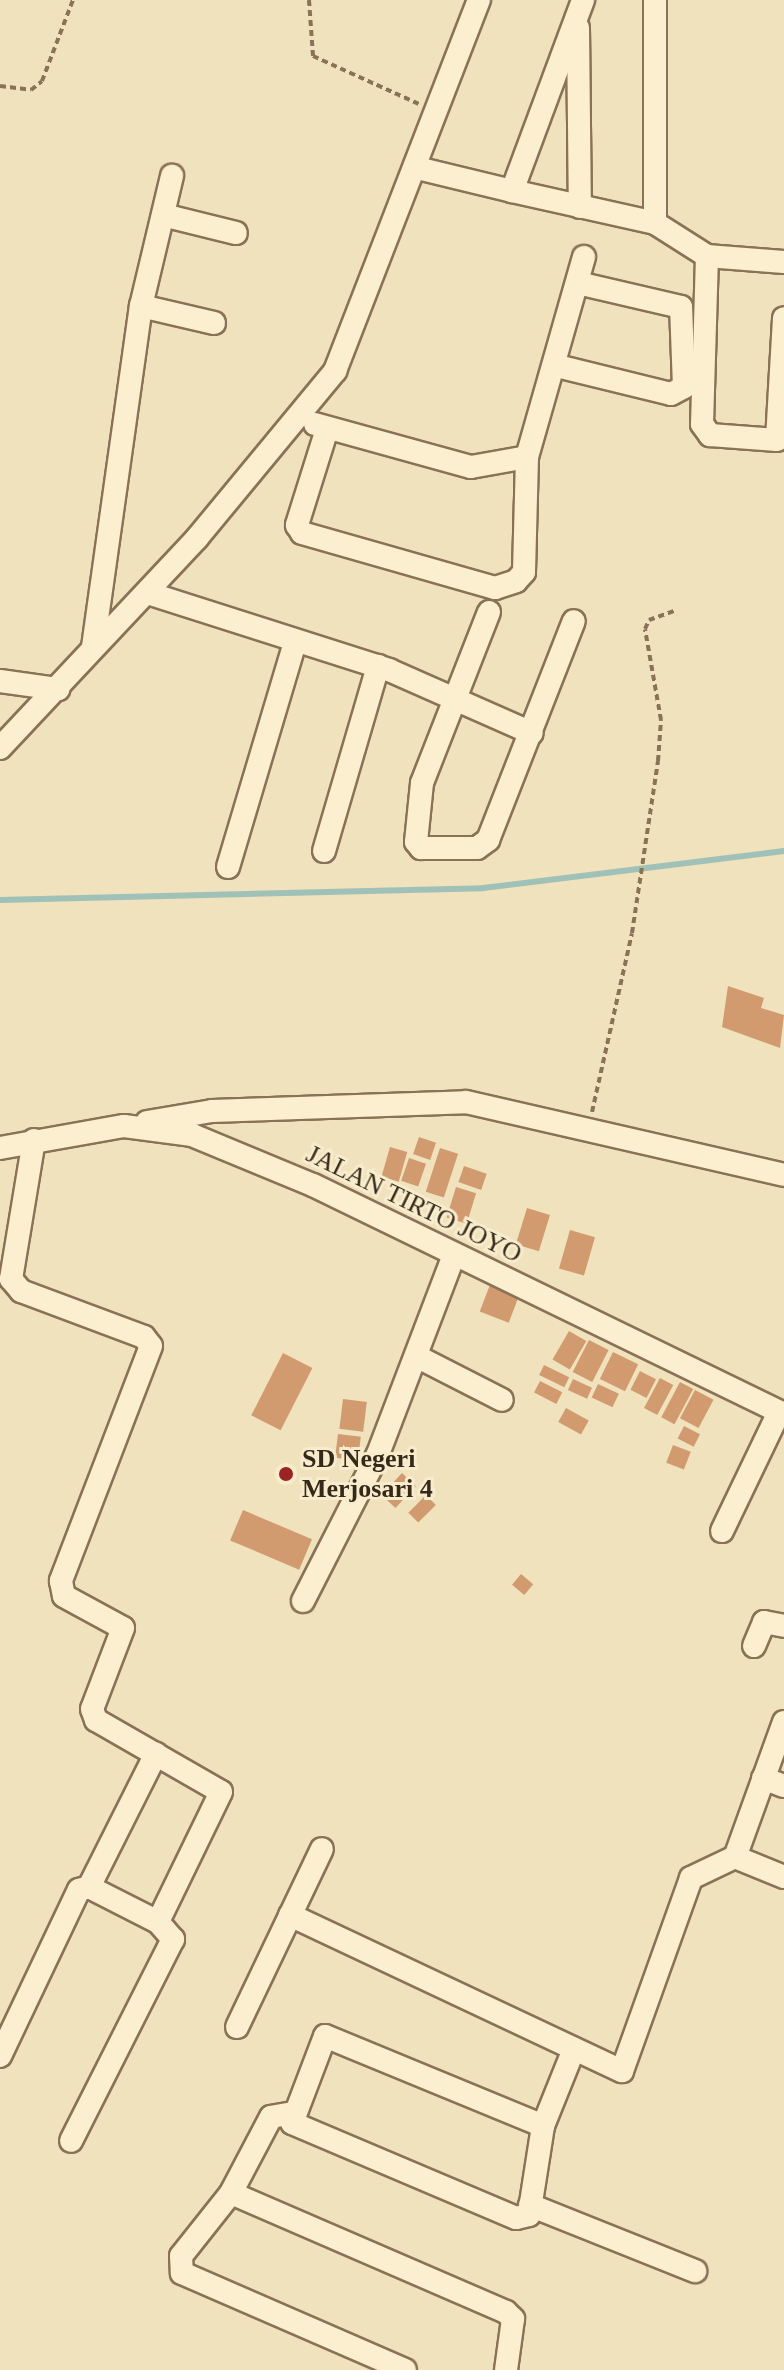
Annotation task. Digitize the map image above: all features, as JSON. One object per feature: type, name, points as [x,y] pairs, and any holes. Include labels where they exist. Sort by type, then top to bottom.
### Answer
[{"type":"street","points":[[0,748],[58,689],[93,647],[148,593],[299,419],[346,349],[440,112],[479,0]]},
{"type":"street","points":[[655,0],[655,223]]},
{"type":"street","points":[[580,7],[580,207]]},
{"type":"street","points":[[512,191],[580,7]]},
{"type":"street","points":[[417,168],[655,223],[707,256],[784,262]]},
{"type":"street","points":[[93,647],[141,306],[172,176]]},
{"type":"street","points":[[163,215],[236,233]]},
{"type":"street","points":[[707,256],[702,424],[710,435],[781,440],[784,318]]},
{"type":"street","points":[[327,429],[297,525],[302,533],[495,588],[524,572],[527,457],[557,366],[584,257]]},
{"type":"street","points":[[557,366],[671,394],[684,387],[681,307],[578,283]]},
{"type":"street","points":[[141,306],[214,323]]},
{"type":"street","points":[[299,419],[471,467],[527,457]]},
{"type":"street","points":[[148,593],[378,666],[532,733]]},
{"type":"street","points":[[489,612],[422,783],[416,842],[421,848],[477,848],[488,840],[574,621]]},
{"type":"street","points":[[228,867],[295,642]]},
{"type":"street","points":[[324,851],[378,666]]},
{"type":"street","points":[[0,681],[58,689]]},
{"type":"street","points":[[124,1126],[212,1111],[437,1100],[588,1130],[784,1175]]},
{"type":"street","name":"JALAN TIRTO JOYO","points":[[0,1148],[124,1126],[170,1129],[251,1157],[782,1413]]},
{"type":"street","points":[[34,1140],[11,1279],[21,1291],[144,1337],[151,1346],[61,1589],[123,1628],[94,1700],[96,1720],[221,1792],[158,1922]]},
{"type":"street","points":[[303,1601],[418,1357],[454,1255]]},
{"type":"street","points":[[418,1357],[502,1400]]},
{"type":"street","points":[[722,1531],[782,1413]]},
{"type":"street","points":[[754,1646],[764,1622],[784,1626]]},
{"type":"street","points":[[290,1915],[614,2069],[629,2066],[691,1878],[735,1857],[774,1782],[784,1722]]},
{"type":"street","points":[[89,1887],[156,1754]]},
{"type":"street","points":[[237,2027],[322,1849]]},
{"type":"street","points":[[735,1857],[784,1877]]},
{"type":"street","points":[[0,2056],[79,1890],[89,1887],[158,1922],[173,1939],[71,2141]]},
{"type":"street","points":[[543,2126],[325,2036],[293,2113],[299,2128],[516,2218],[529,2215],[543,2126],[574,2049]]},
{"type":"street","points":[[293,2113],[271,2117],[231,2193],[181,2256],[182,2273],[405,2370]]},
{"type":"street","points":[[231,2193],[506,2312],[513,2319],[506,2370]]},
{"type":"street","points":[[530,2205],[695,2271]]},
{"type":"path","points":[[0,86],[31,90],[42,81],[73,0]]},
{"type":"path","points":[[309,0],[316,60],[440,112]]},
{"type":"path","points":[[588,1130],[636,905],[661,720],[645,629],[649,620],[676,610]]},
{"type":"building","points":[[728,986],[764,998],[761,1008],[784,1015],[780,1048],[722,1027]]},
{"type":"building","points":[[419,1137],[436,1143],[430,1160],[413,1154]]},
{"type":"building","points":[[390,1147],[407,1152],[399,1182],[381,1177]]},
{"type":"building","points":[[440,1148],[458,1154],[444,1198],[426,1192]]},
{"type":"building","points":[[409,1158],[426,1164],[418,1187],[401,1181]]},
{"type":"building","points":[[464,1166],[487,1174],[481,1190],[458,1182]]},
{"type":"building","points":[[456,1187],[476,1193],[467,1224],[447,1218]]},
{"type":"building","points":[[527,1208],[550,1215],[539,1251],[516,1244]]},
{"type":"building","points":[[570,1230],[595,1237],[584,1276],[559,1268]]},
{"type":"building","points":[[493,1277],[522,1288],[509,1323],[480,1312]]},
{"type":"building","points":[[569,1331],[586,1341],[570,1370],[552,1360]]},
{"type":"building","points":[[589,1340],[609,1350],[592,1382],[573,1372]]},
{"type":"building","points":[[613,1352],[638,1364],[625,1391],[600,1379]]},
{"type":"building","points":[[283,1353],[312,1368],[281,1430],[251,1415]]},
{"type":"building","points":[[544,1365],[569,1377],[564,1387],[539,1375]]},
{"type":"building","points":[[640,1371],[656,1379],[647,1398],[630,1390]]},
{"type":"building","points":[[660,1378],[673,1385],[657,1415],[644,1408]]},
{"type":"building","points":[[573,1379],[592,1388],[587,1399],[568,1390]]},
{"type":"building","points":[[540,1381],[562,1392],[556,1404],[534,1393]]},
{"type":"building","points":[[680,1382],[693,1389],[674,1424],[661,1417]]},
{"type":"building","points":[[598,1384],[619,1394],[613,1407],[592,1398]]},
{"type":"building","points":[[695,1390],[714,1400],[699,1428],[680,1418]]},
{"type":"building","points":[[343,1399],[367,1402],[363,1432],[339,1429]]},
{"type":"building","points":[[566,1408],[589,1421],[581,1435],[558,1422]]},
{"type":"building","points":[[684,1426],[700,1434],[694,1447],[678,1438]]},
{"type":"building","points":[[338,1434],[361,1437],[358,1461],[335,1458]]},
{"type":"building","points":[[673,1445],[691,1452],[684,1470],[666,1463]]},
{"type":"building","points":[[402,1473],[416,1486],[395,1508],[382,1495]]},
{"type":"building","points":[[426,1495],[436,1505],[418,1523],[408,1513]]},
{"type":"building","points":[[243,1510],[312,1539],[299,1570],[230,1540]]},
{"type":"building","points":[[521,1574],[533,1584],[524,1595],[512,1585]]},
{"type":"waterway","points":[[0,900],[483,888],[784,851]]},
{"type":"place","name":"SD Negeri Merjosari 4","points":[[286,1474]]}]
